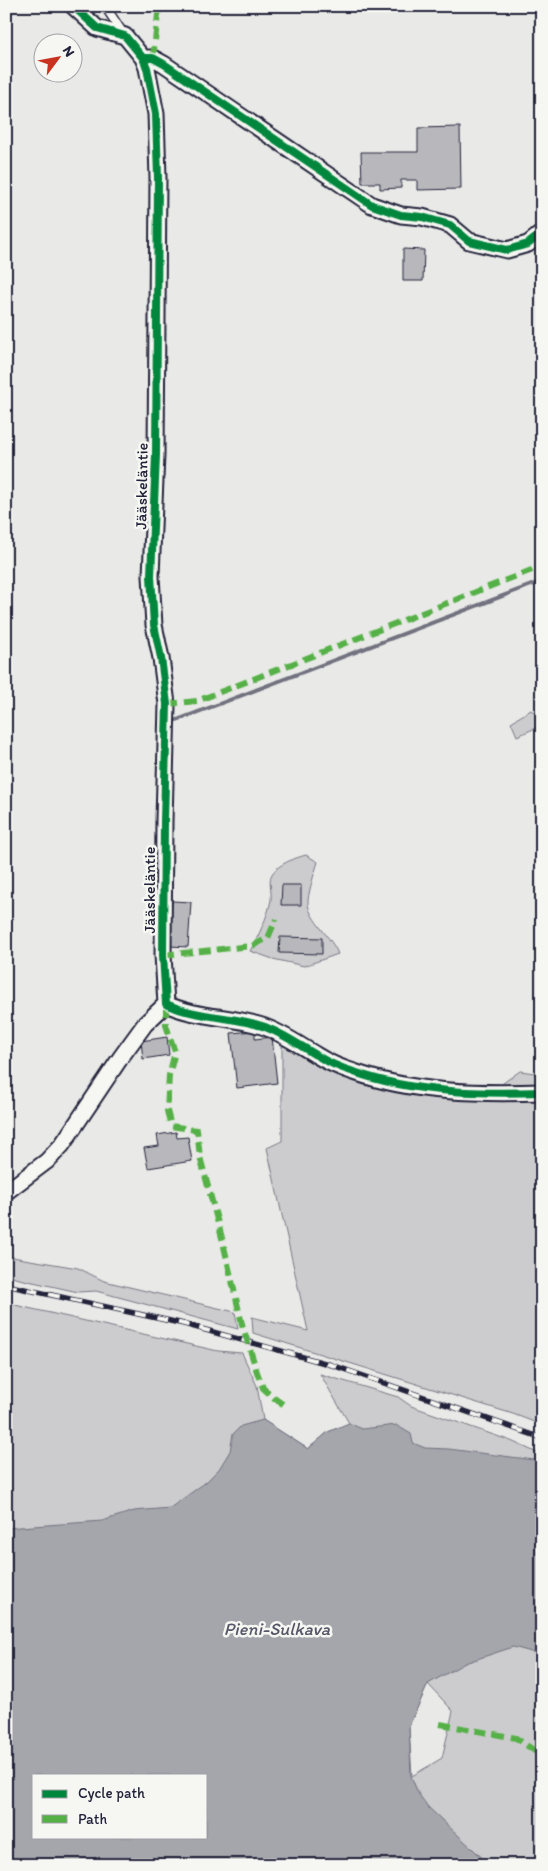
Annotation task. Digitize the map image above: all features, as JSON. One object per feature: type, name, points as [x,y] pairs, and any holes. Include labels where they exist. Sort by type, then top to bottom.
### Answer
[{"type":"street","points":[[73,6],[97,28],[125,36]]},
{"type":"street","name":"Jääskeläntie","points":[[125,36],[143,58],[147,68],[156,114],[158,178],[156,455],[151,576],[154,625],[161,658],[167,704],[163,955],[166,1004]]},
{"type":"street","points":[[143,58],[153,58],[164,64],[372,205],[401,214],[422,217],[450,225],[469,241],[507,250],[528,244],[542,234]]},
{"type":"street","points":[[6,1192],[47,1161],[62,1145],[121,1056],[146,1024],[166,1004],[183,1012],[263,1026],[307,1048],[316,1055],[354,1072],[408,1086],[489,1094],[542,1092]]},
{"type":"lane","points":[[105,6],[125,36]]},
{"type":"shaded area","points":[[531,710],[541,717],[538,727],[517,736],[511,722]]},
{"type":"shaded area","points":[[306,855],[318,862],[308,904],[317,923],[338,954],[304,966],[273,959],[250,951],[270,906],[270,879],[272,874],[282,864]]},
{"type":"shaded area","points":[[282,1046],[307,1048],[354,1072],[489,1093],[520,1071],[542,1074],[542,1425],[513,1414],[253,1333],[252,1317],[308,1331],[267,1148],[282,1141]]},
{"type":"shaded area","points":[[6,1256],[78,1268],[104,1281],[235,1312],[238,1329],[96,1291],[78,1292],[6,1276]]},
{"type":"shaded area","points":[[6,1303],[218,1351],[242,1353],[257,1386],[263,1420],[308,1449],[328,1432],[349,1423],[320,1374],[398,1397],[411,1406],[511,1441],[542,1455],[542,1514],[6,1666]]},
{"type":"shaded area","points":[[542,1570],[542,1865],[407,1865],[379,1786],[428,1636]],"holes":[[[428,1684],[453,1711],[442,1758],[412,1776],[409,1726]]]},
{"type":"water","name":"Pieni-Sulkava","points":[[263,1420],[308,1449],[328,1432],[349,1423],[362,1429],[396,1425],[411,1434],[413,1443],[425,1448],[449,1449],[542,1461],[542,1655],[513,1647],[465,1663],[428,1684],[409,1726],[411,1776],[418,1793],[428,1807],[490,1865],[6,1865],[6,1528],[102,1521],[134,1511],[170,1508],[206,1482],[219,1469],[230,1451],[233,1434],[241,1426]]},
{"type":"building","points":[[460,127],[461,189],[417,190],[417,180],[401,180],[401,188],[380,189],[380,183],[362,183],[361,152],[418,152],[418,128]]},
{"type":"building","points":[[403,249],[424,250],[423,281],[403,281]]},
{"type":"building","points":[[282,885],[301,885],[301,905],[281,905]]},
{"type":"building","points":[[172,901],[191,902],[188,947],[169,946]]},
{"type":"building","points":[[280,937],[322,938],[322,954],[279,953]]},
{"type":"building","points":[[255,1031],[255,1039],[272,1037],[277,1083],[237,1088],[231,1033]]},
{"type":"building","points":[[167,1037],[169,1055],[143,1059],[141,1041]]},
{"type":"building","points":[[176,1132],[177,1138],[188,1137],[192,1161],[148,1168],[144,1148],[159,1146],[157,1135]]},
{"type":"waterway","points":[[177,720],[542,581]]},
{"type":"railway","points":[[6,1285],[184,1324],[332,1365],[542,1438]]},
{"type":"marked path","points":[[153,58],[159,6]]},
{"type":"marked path","points":[[167,704],[197,701],[542,566]]},
{"type":"marked path","points":[[163,955],[252,946],[268,938],[276,919]]},
{"type":"marked path","points":[[166,1004],[166,1025],[175,1052],[169,1075],[167,1111],[171,1126],[197,1130],[200,1157],[222,1238],[242,1324],[257,1372],[263,1388],[287,1407]]},
{"type":"marked path","points":[[440,1724],[516,1738],[542,1756]]},
{"type":"cycle path","points":[[73,6],[97,28],[125,36],[143,58],[147,68],[156,114],[158,178],[156,455],[151,576],[154,625],[161,658],[167,704],[163,955],[166,1004],[190,1012],[262,1026],[283,1035],[320,1058],[376,1079],[446,1091],[542,1092]]},
{"type":"cycle path","points":[[143,58],[153,58],[164,64],[372,205],[401,215],[422,217],[450,225],[469,241],[507,250],[528,244],[542,233]]}]
